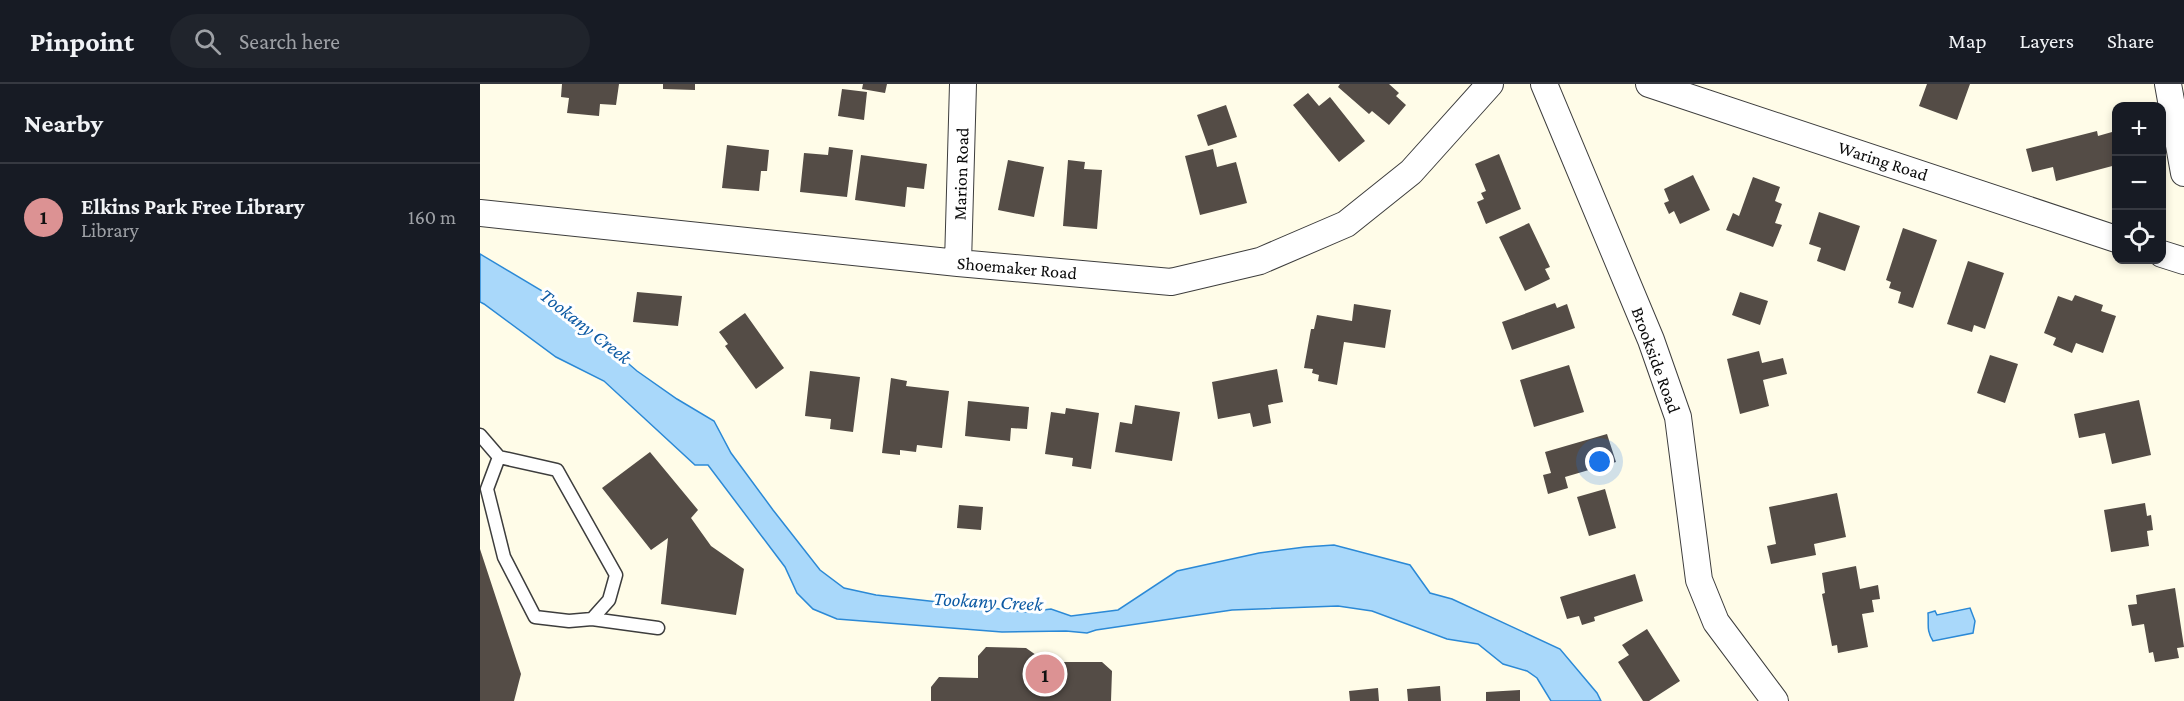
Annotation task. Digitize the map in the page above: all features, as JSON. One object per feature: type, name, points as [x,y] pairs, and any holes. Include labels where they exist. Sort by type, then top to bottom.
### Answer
[{"type":"street","name":"Marion Road","points":[[958,263],[963,84]]},
{"type":"street","name":"Shoemaker Road","points":[[480,213],[958,263],[1171,282],[1260,261],[1346,224],[1411,172],[1490,84]]},
{"type":"street","name":"Brookside Road","points":[[1544,84],[1651,340],[1678,417],[1699,580],[1716,622],[1775,701]]},
{"type":"street","name":"Waring Road","points":[[1649,84],[2112,238]]},
{"type":"street","points":[[2168,84],[2184,173]]},
{"type":"street","points":[[2166,255],[2184,261]]},
{"type":"lane","points":[[480,435],[499,457],[557,470],[616,575],[609,600],[592,619]]},
{"type":"lane","points":[[499,457],[487,489],[504,557],[535,617],[569,621],[592,619],[658,628]]},
{"type":"water","points":[[480,254],[549,295],[637,371],[714,421],[731,453],[773,510],[820,570],[844,588],[876,595],[1027,612],[1051,609],[1071,616],[1118,610],[1177,571],[1259,553],[1334,545],[1410,565],[1430,593],[1452,599],[1560,649],[1597,693],[1601,701],[1551,701],[1537,678],[1527,671],[1503,664],[1478,644],[1447,639],[1372,611],[1338,606],[1232,610],[1087,633],[1002,632],[837,619],[813,609],[797,593],[785,567],[708,465],[695,465],[604,381],[556,357],[480,302]]},
{"type":"water","points":[[1970,608],[1975,621],[1973,633],[1933,641],[1929,630],[1928,613],[1935,611],[1937,615]]},
{"type":"building","points":[[562,84],[619,84],[616,105],[600,104],[599,116],[567,113],[569,98],[561,97]]},
{"type":"building","points":[[663,84],[695,84],[695,90],[663,89]]},
{"type":"building","points":[[863,84],[887,84],[885,93],[862,89]]},
{"type":"building","points":[[1340,84],[1389,84],[1399,93],[1396,96],[1406,105],[1389,125],[1372,111],[1369,114],[1338,87]]},
{"type":"building","points":[[1927,84],[1970,84],[1957,120],[1919,106]]},
{"type":"building","points":[[842,89],[867,92],[864,120],[838,116]]},
{"type":"building","points":[[1308,93],[1319,106],[1330,97],[1365,141],[1339,162],[1293,105]]},
{"type":"building","points":[[1226,105],[1237,137],[1208,146],[1197,115]]},
{"type":"building","points":[[2097,131],[2098,136],[2112,132],[2112,166],[2056,181],[2053,167],[2032,172],[2026,149]]},
{"type":"building","points":[[727,145],[769,150],[767,171],[761,171],[759,191],[722,188]]},
{"type":"building","points":[[829,147],[853,150],[847,197],[800,192],[804,153],[828,155]]},
{"type":"building","points":[[1213,149],[1217,167],[1236,162],[1247,203],[1200,215],[1185,156]]},
{"type":"building","points":[[1499,154],[1521,209],[1486,224],[1477,202],[1484,199],[1481,193],[1486,191],[1475,164]]},
{"type":"building","points":[[861,155],[927,164],[924,189],[907,187],[905,207],[855,200]]},
{"type":"building","points":[[1008,160],[1044,167],[1034,217],[998,210]]},
{"type":"building","points":[[1068,160],[1085,162],[1084,169],[1102,170],[1097,229],[1063,226]]},
{"type":"building","points":[[1693,175],[1710,210],[1680,224],[1674,211],[1669,214],[1664,203],[1669,201],[1664,189]]},
{"type":"building","points":[[1753,177],[1780,187],[1775,201],[1782,204],[1775,223],[1782,225],[1773,247],[1726,230],[1733,213],[1739,216]]},
{"type":"building","points":[[1819,212],[1860,226],[1845,271],[1817,261],[1821,248],[1809,244]]},
{"type":"building","points":[[1529,223],[1550,267],[1545,269],[1550,279],[1525,291],[1499,237]]},
{"type":"building","points":[[1903,228],[1937,240],[1913,308],[1898,303],[1901,292],[1889,288],[1891,282],[1886,280]]},
{"type":"building","points":[[1968,261],[2004,273],[1985,329],[1974,325],[1972,332],[1947,324]]},
{"type":"building","points":[[637,292],[682,296],[678,326],[633,322]]},
{"type":"building","points":[[1740,292],[1768,301],[1760,325],[1732,315]]},
{"type":"building","points":[[2075,295],[2103,305],[2101,311],[2116,316],[2103,353],[2076,343],[2072,353],[2053,345],[2056,338],[2044,333],[2058,296],[2072,301]]},
{"type":"building","points":[[1555,303],[1557,308],[1567,304],[1575,328],[1512,350],[1502,322]]},
{"type":"building","points":[[1354,304],[1391,310],[1385,348],[1344,342],[1337,385],[1318,381],[1319,375],[1312,373],[1313,369],[1304,368],[1311,329],[1314,329],[1317,315],[1352,321]]},
{"type":"building","points":[[745,313],[784,368],[756,389],[725,346],[728,344],[719,332]]},
{"type":"building","points":[[1759,351],[1762,363],[1783,358],[1787,374],[1763,380],[1769,406],[1740,414],[1727,359]]},
{"type":"building","points":[[1990,355],[2018,364],[2005,403],[1977,393]]},
{"type":"building","points":[[1569,365],[1584,412],[1534,427],[1520,380]]},
{"type":"building","points":[[1277,369],[1283,402],[1268,405],[1271,423],[1253,427],[1250,413],[1218,419],[1212,382]]},
{"type":"building","points":[[810,371],[860,377],[853,432],[830,429],[831,419],[805,416]]},
{"type":"building","points":[[891,378],[907,381],[906,386],[949,391],[942,448],[917,445],[916,452],[900,450],[900,455],[882,453]]},
{"type":"building","points":[[2139,400],[2151,455],[2112,464],[2105,433],[2079,438],[2074,414]]},
{"type":"building","points":[[968,401],[1029,407],[1027,429],[1011,428],[1010,441],[965,436]]},
{"type":"building","points":[[1135,405],[1180,412],[1172,461],[1115,452],[1120,422],[1132,424]]},
{"type":"building","points":[[1066,408],[1099,413],[1091,469],[1072,466],[1073,458],[1045,454],[1051,412],[1065,414]]},
{"type":"building","points":[[1607,434],[1616,462],[1565,477],[1568,488],[1548,494],[1543,475],[1551,473],[1545,452]]},
{"type":"building","points":[[650,452],[698,510],[691,518],[711,546],[744,569],[736,615],[661,604],[668,538],[651,550],[602,488]]},
{"type":"building","points":[[1605,489],[1616,528],[1589,536],[1577,497]]},
{"type":"building","points":[[1837,493],[1846,537],[1814,544],[1816,555],[1771,564],[1767,546],[1776,544],[1769,507]]},
{"type":"building","points":[[2145,503],[2147,516],[2151,515],[2153,530],[2147,531],[2149,546],[2111,552],[2104,510]]},
{"type":"building","points":[[959,505],[983,507],[981,530],[957,528]]},
{"type":"building","points":[[480,549],[521,674],[514,701],[480,701]]},
{"type":"building","points":[[1856,566],[1860,589],[1878,585],[1880,599],[1872,600],[1874,612],[1862,614],[1868,647],[1838,653],[1837,645],[1832,646],[1822,594],[1825,593],[1822,573]]},
{"type":"building","points":[[1635,574],[1643,601],[1594,617],[1595,621],[1582,625],[1579,616],[1567,619],[1560,597]]},
{"type":"building","points":[[2175,588],[2184,647],[2177,648],[2179,658],[2155,662],[2153,652],[2149,653],[2144,624],[2132,626],[2128,605],[2137,604],[2136,595]]},
{"type":"building","points":[[1647,629],[1680,681],[1649,701],[1643,701],[1618,662],[1629,655],[1622,645]]},
{"type":"building","points":[[986,647],[1026,648],[1036,655],[1036,662],[1102,662],[1112,671],[1111,701],[931,701],[931,687],[939,677],[978,678],[978,656]]},
{"type":"building","points":[[1440,686],[1441,701],[1408,701],[1407,689]]},
{"type":"building","points":[[1378,688],[1379,701],[1350,701],[1349,691]]},
{"type":"building","points":[[1520,690],[1520,701],[1486,701],[1486,692]]},
{"type":"place","name":"Elkins Park Free Library","points":[[1045,674]]},
{"type":"water label","name":"Tookany Creek","points":[[586,326]]},
{"type":"water label","name":"Tookany Creek","points":[[988,601]]}]
